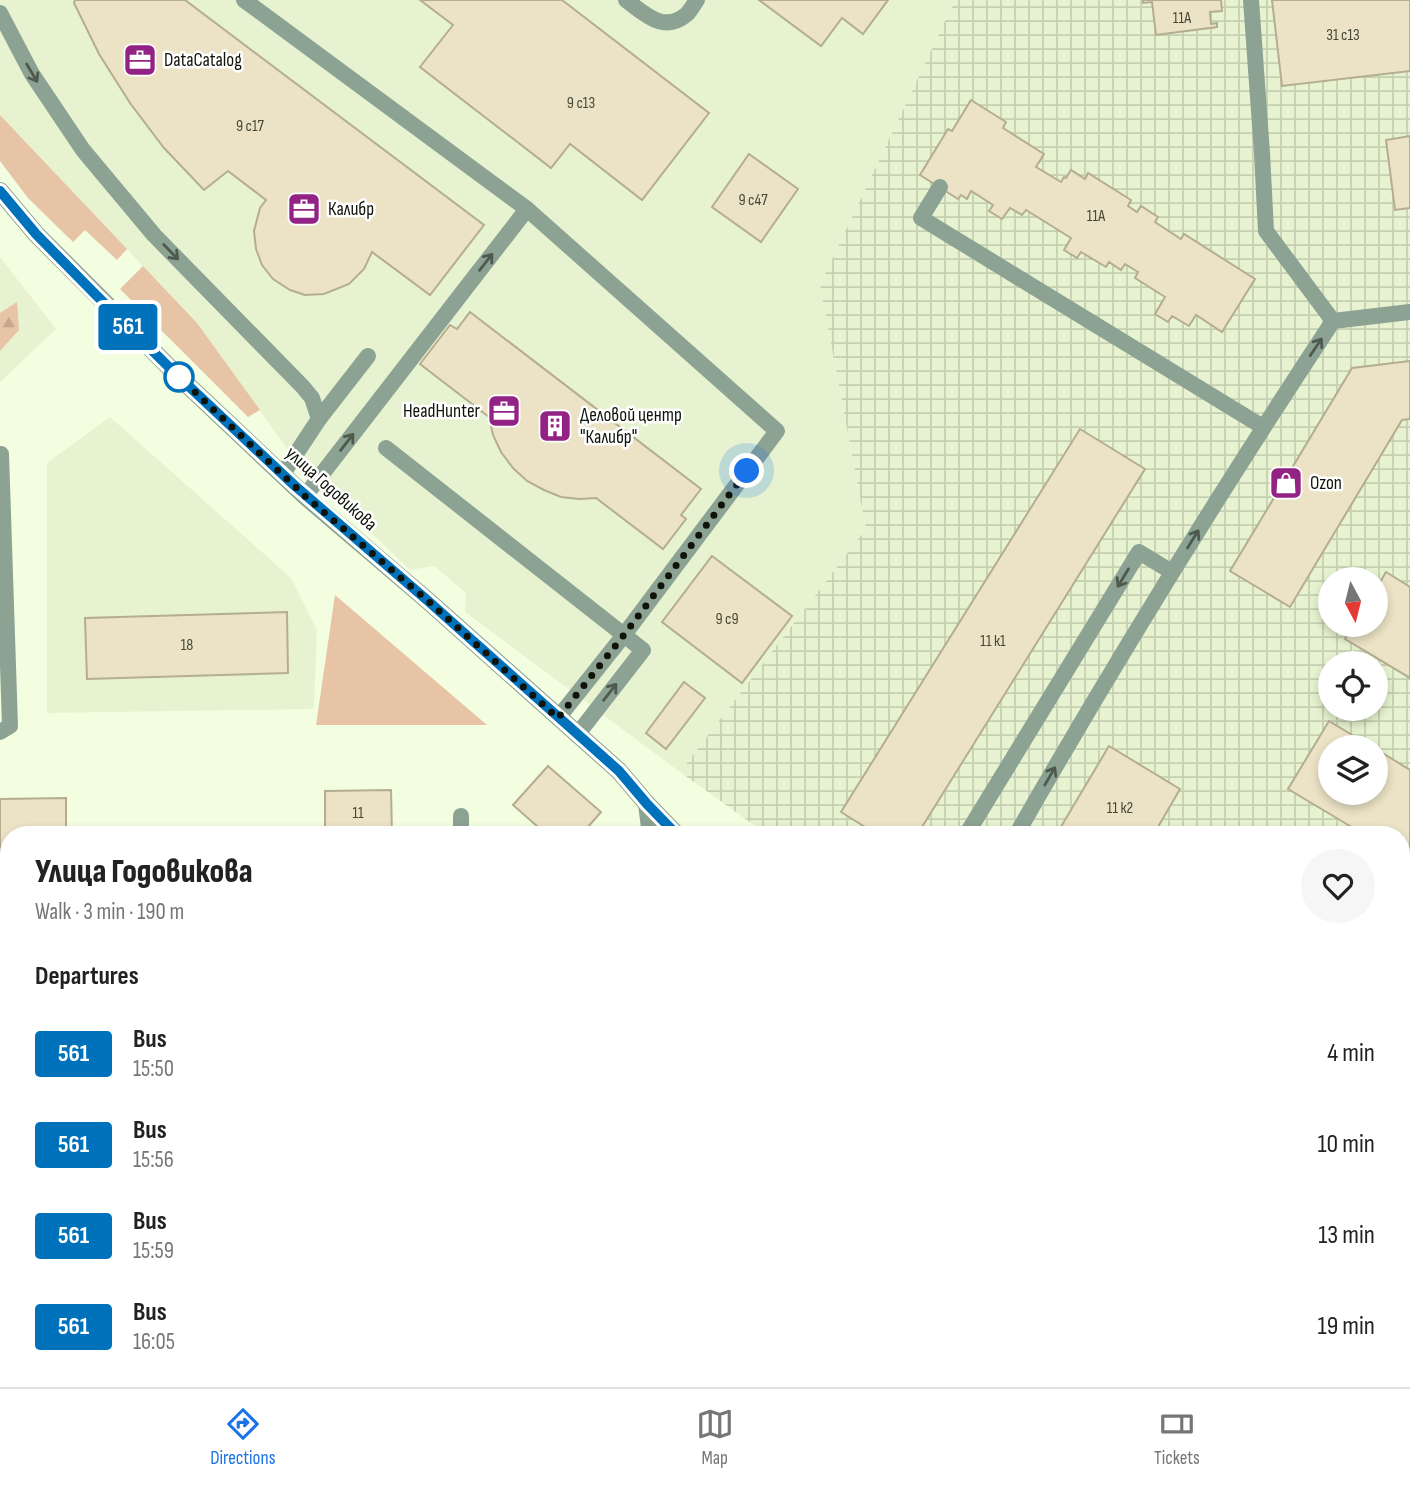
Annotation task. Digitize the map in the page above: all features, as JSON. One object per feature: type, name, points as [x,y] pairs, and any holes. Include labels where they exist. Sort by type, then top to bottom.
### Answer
[{"type":"street","name":"улица Годовикова","points":[[0,191],[36,234],[96,295],[282,475],[619,771],[668,826]]},
{"type":"street","points":[[647,804],[650,826]]},
{"type":"lane","points":[[244,0],[527,209],[777,430],[624,635],[558,718]]},
{"type":"lane","points":[[626,0],[653,20],[670,23],[686,15],[697,0]]},
{"type":"lane","points":[[1251,0],[1266,231],[1333,321]]},
{"type":"lane","points":[[0,13],[32,74],[83,150],[155,235],[303,387],[312,398],[318,419]]},
{"type":"lane","points":[[940,187],[921,218],[1263,428]]},
{"type":"lane","points":[[305,496],[527,209]]},
{"type":"lane","points":[[1333,321],[1410,312]]},
{"type":"lane","points":[[1021,826],[1172,572],[1333,321]]},
{"type":"lane","points":[[282,475],[318,419],[368,356]]},
{"type":"lane","points":[[386,448],[643,650],[577,735]]},
{"type":"lane","points":[[0,454],[10,726],[0,732]]},
{"type":"lane","points":[[972,826],[1139,552],[1172,572]]},
{"type":"lane","points":[[461,816],[461,826]]},
{"type":"shaded area","points":[[0,0],[955,0],[820,285],[866,529],[680,772],[465,612],[466,593],[434,566],[410,570],[293,457],[197,323],[0,115]]},
{"type":"shaded area","points":[[955,0],[1410,0],[1410,826],[755,826],[680,772],[866,529],[820,285]]},
{"type":"shaded area","points":[[0,257],[56,329],[0,382]]},
{"type":"shaded area","points":[[110,417],[291,578],[317,630],[314,709],[47,713],[47,463]]},
{"type":"green space","points":[[0,115],[127,249],[117,260],[85,230],[73,242],[28,198],[0,161]]},
{"type":"green space","points":[[143,266],[197,323],[260,410],[248,417],[120,289]]},
{"type":"green space","points":[[17,302],[19,330],[0,351],[0,313]]},
{"type":"green space","points":[[335,595],[487,725],[316,725]]},
{"type":"building","points":[[75,0],[185,0],[484,225],[430,295],[372,252],[364,269],[349,284],[324,294],[305,295],[290,290],[273,279],[262,265],[256,249],[254,231],[260,208],[266,200],[228,171],[204,190],[164,148],[130,103],[99,54],[74,3]]},
{"type":"building","points":[[420,0],[562,0],[709,113],[642,200],[570,144],[551,168],[420,67],[453,25]]},
{"type":"building","points":[[759,0],[888,0],[863,34],[842,18],[821,46]]},
{"type":"building","points":[[1143,0],[1221,0],[1222,11],[1210,12],[1211,24],[1217,23],[1217,27],[1156,35],[1152,2],[1143,3]]},
{"type":"building","points":[[1272,0],[1410,0],[1410,71],[1282,86]]},
{"type":"building","points":[[971,100],[1006,122],[1003,128],[1044,154],[1036,167],[1061,182],[1071,170],[1085,179],[1088,173],[1131,200],[1128,206],[1137,212],[1141,206],[1158,217],[1155,222],[1181,239],[1184,234],[1255,279],[1222,332],[1196,315],[1189,326],[1172,316],[1168,322],[1155,314],[1165,297],[1135,278],[1138,272],[1125,264],[1121,270],[1109,262],[1106,267],[1081,252],[1077,258],[1064,250],[1071,238],[1026,210],[1022,215],[1010,208],[1002,219],[989,211],[993,205],[971,191],[967,199],[961,195],[958,199],[920,175],[948,129],[952,131]]},
{"type":"building","points":[[1410,136],[1410,208],[1395,210],[1386,140]]},
{"type":"building","points":[[749,154],[798,189],[761,242],[712,207]]},
{"type":"building","name":"Деловой центр \"Калибр\"","points":[[470,312],[701,489],[681,515],[686,519],[663,549],[596,498],[561,497],[527,481],[501,452],[489,417],[420,364],[450,325],[457,329]]},
{"type":"building","points":[[1410,361],[1410,419],[1402,420],[1290,607],[1230,571],[1352,368]]},
{"type":"building","points":[[1080,429],[1145,469],[923,826],[864,826],[841,812]]},
{"type":"building","points":[[712,556],[792,616],[742,683],[662,622]]},
{"type":"building","points":[[1388,573],[1410,587],[1410,678],[1388,665],[1388,651],[1365,651],[1345,639],[1388,637]]},
{"type":"building","points":[[287,612],[288,673],[87,679],[85,618]]},
{"type":"building","points":[[684,682],[705,698],[666,749],[646,733]]},
{"type":"building","points":[[1329,721],[1352,735],[1321,735]]},
{"type":"building","points":[[1318,739],[1318,805],[1388,805],[1388,756],[1410,770],[1410,826],[1350,826],[1288,789]]},
{"type":"building","points":[[1109,746],[1180,789],[1159,826],[1061,826]]},
{"type":"building","points":[[548,766],[601,812],[589,826],[537,826],[513,805]]},
{"type":"building","points":[[391,790],[392,826],[325,826],[325,791]]},
{"type":"building","points":[[66,798],[66,826],[0,826],[0,799]]},
{"type":"bus line","name":"561","points":[[0,191],[36,234],[178,376],[305,496],[427,600],[619,771],[668,826]]},
{"type":"place","name":"DataCatalog","points":[[140,60]]},
{"type":"place","name":"Калибр","points":[[304,209]]},
{"type":"place","name":"HeadHunter","points":[[504,411]]},
{"type":"place","name":"Деловой центр \"Калибр\"","points":[[555,426]]},
{"type":"place","name":"Ozon","points":[[1286,483]]},
{"type":"route","points":[[179,377],[305,496],[427,600],[558,718],[747,471]]}]
